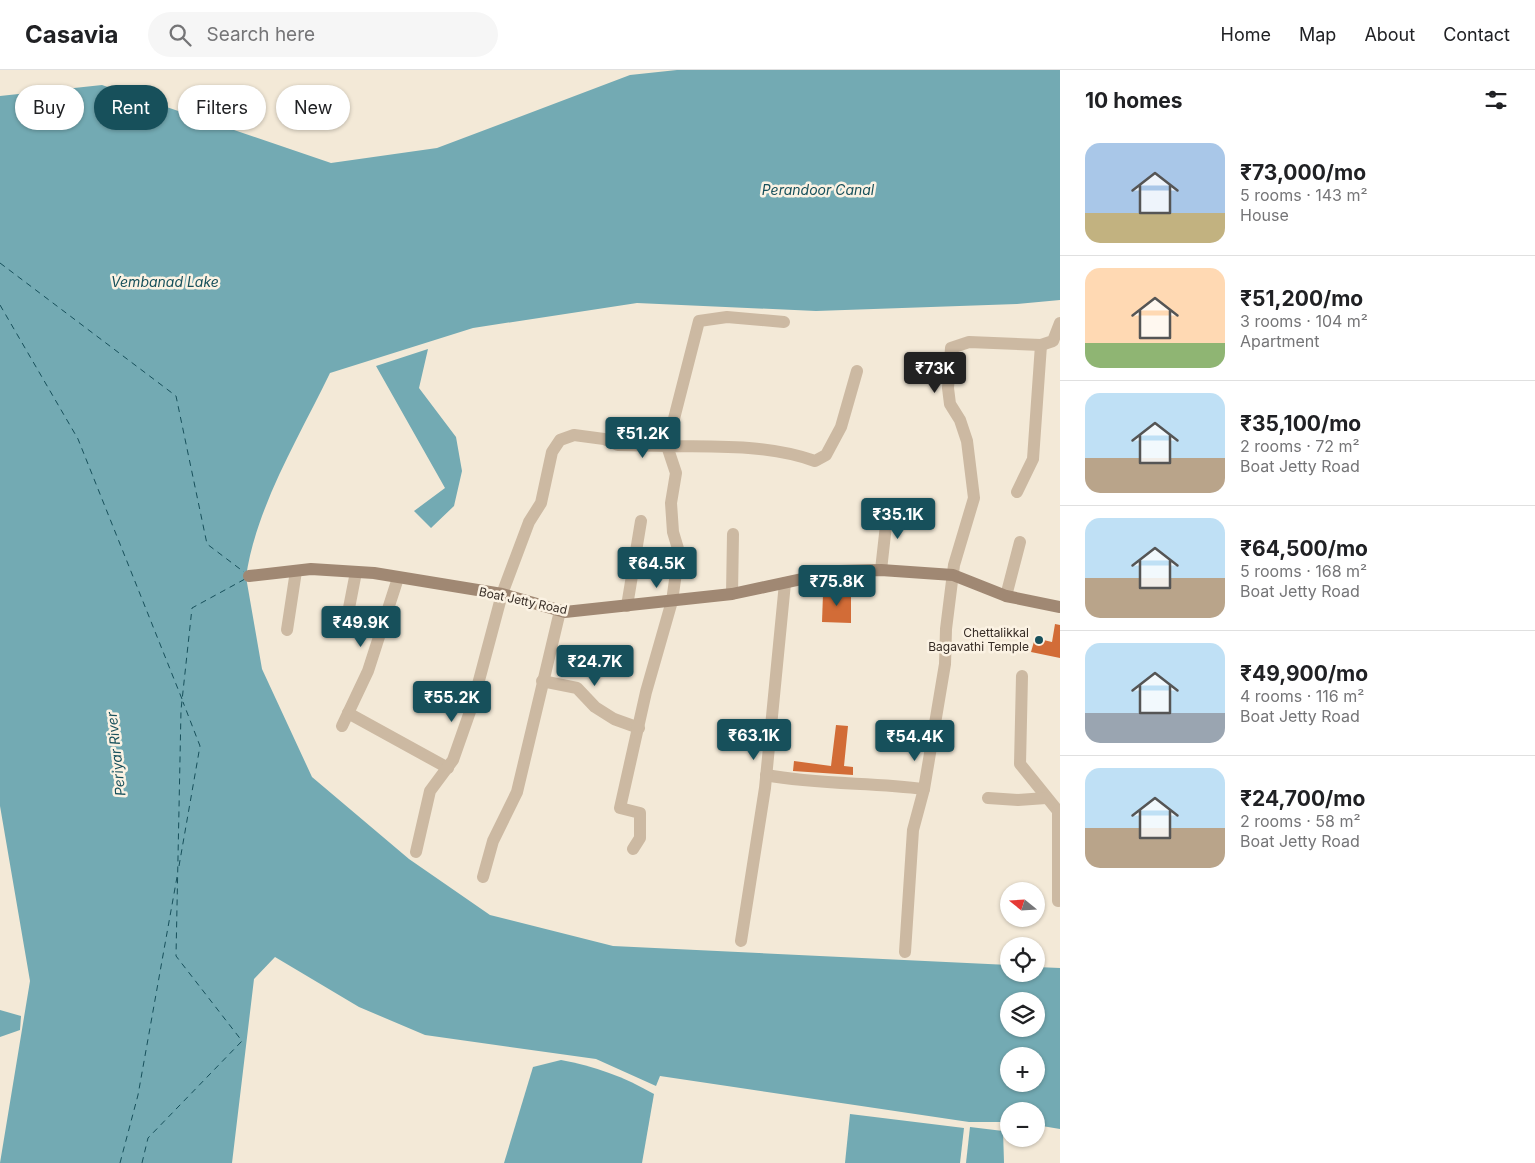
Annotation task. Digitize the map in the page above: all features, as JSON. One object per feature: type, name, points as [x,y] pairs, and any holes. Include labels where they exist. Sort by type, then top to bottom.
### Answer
[{"type":"street","points":[[633,849],[640,838],[640,812],[620,808],[646,692],[672,601],[679,552],[673,532],[672,503],[676,473],[667,446],[698,321],[727,318],[784,322]]},
{"type":"street","points":[[905,952],[913,830],[924,789],[945,664],[946,629],[953,575],[964,527],[974,498],[967,441],[960,420],[950,404],[948,388],[951,348],[969,342],[1041,345],[1053,341],[1060,323]]},
{"type":"street","points":[[1017,492],[1033,459],[1041,345]]},
{"type":"street","points":[[416,852],[430,791],[454,760],[473,703],[502,594],[529,522],[541,503],[552,452],[560,440],[574,435],[604,439],[618,445],[734,446],[795,454],[815,461],[826,455],[841,427],[857,371]]},
{"type":"street","points":[[881,570],[888,507]]},
{"type":"street","points":[[627,606],[641,521]]},
{"type":"street","points":[[732,594],[733,534]]},
{"type":"street","points":[[1006,596],[1020,542]]},
{"type":"street","name":"Boat Jetty Road","points":[[249,576],[311,569],[356,572],[502,594],[565,612],[732,594],[839,571],[881,570],[953,575],[1006,596],[1060,606]]},
{"type":"street","points":[[287,630],[296,571]]},
{"type":"street","points":[[349,608],[356,572]]},
{"type":"street","points":[[342,726],[368,671],[398,578]]},
{"type":"street","points":[[741,941],[766,775],[785,583]]},
{"type":"street","points":[[483,877],[493,841],[517,792],[528,754],[542,681],[560,611]]},
{"type":"street","points":[[1022,676],[1020,764],[1046,798],[1059,810],[1058,901]]},
{"type":"street","points":[[542,681],[577,688],[595,707],[614,719],[639,728]]},
{"type":"street","points":[[348,713],[448,768]]},
{"type":"street","points":[[766,775],[786,779],[856,785],[896,785],[924,789]]},
{"type":"street","points":[[988,798],[1018,800],[1046,798]]},
{"type":"water","name":"Vembanad Lake","points":[[677,70],[1060,70],[1060,300],[1017,304],[816,311],[637,303],[473,328],[330,373],[292,447],[269,499],[251,551],[246,577],[262,669],[312,777],[409,859],[490,915],[613,946],[1000,965],[1000,982],[1045,982],[1045,967],[1060,968],[1060,1129],[1045,1126],[1045,1102],[1000,1102],[1000,1122],[969,1122],[660,1076],[656,1086],[596,1059],[425,1035],[359,1007],[275,957],[254,979],[232,1163],[0,1163],[30,981],[0,806],[0,96],[15,94],[15,130],[84,130],[84,87],[94,86],[94,130],[168,130],[168,107],[178,111],[178,130],[234,130],[331,163],[437,148],[630,75]]},
{"type":"water","points":[[428,349],[419,388],[456,437],[462,471],[454,506],[431,528],[414,511],[445,488],[376,366]]},
{"type":"water","points":[[0,1010],[21,1016],[20,1030],[0,1037]]},
{"type":"water","points":[[561,1060],[586,1065],[609,1073],[632,1082],[654,1094],[642,1163],[504,1163],[533,1067]]},
{"type":"water","points":[[850,1114],[964,1128],[960,1163],[845,1163]]},
{"type":"water","points":[[970,1127],[1000,1131],[1000,1147],[1004,1147],[1004,1163],[966,1163]]},
{"type":"building","points":[[842,590],[851,593],[851,623],[822,622],[823,594]]},
{"type":"building","name":"Chettalikkal Bagavathi Temple","points":[[1055,624],[1060,625],[1060,658],[1031,652],[1035,638],[1052,642]]},
{"type":"building","points":[[836,725],[848,726],[844,766],[853,767],[853,775],[793,771],[794,761],[831,766]]},
{"type":"ferry route","points":[[0,263],[176,396],[207,544],[244,572]]},
{"type":"ferry route","points":[[0,305],[78,439],[182,699]]},
{"type":"ferry route","points":[[142,1163],[148,1138],[242,1041],[176,956],[181,710],[192,608],[245,579]]},
{"type":"ferry route","points":[[179,866],[200,746],[183,702]]},
{"type":"ferry route","points":[[120,1163],[138,1095],[177,877]]},
{"type":"place","name":"Chettalikkal Bagavathi Temple","points":[[1039,640]]},
{"type":"water label","name":"Perandoor Canal","points":[[818,190]]},
{"type":"water label","name":"Periyar River","points":[[116,754]]}]
